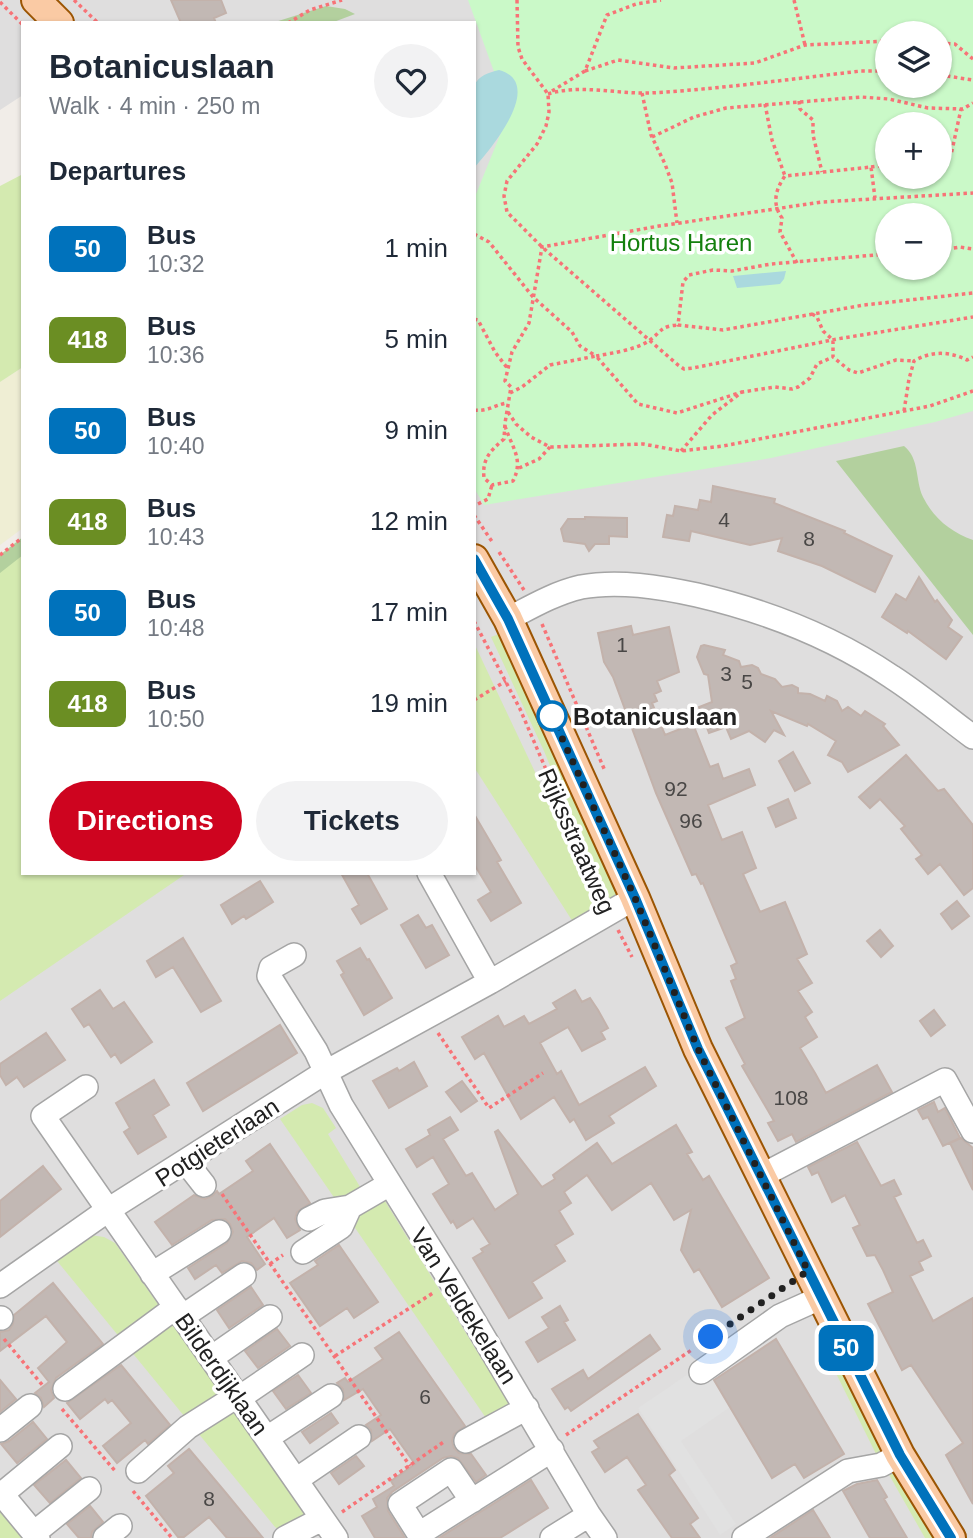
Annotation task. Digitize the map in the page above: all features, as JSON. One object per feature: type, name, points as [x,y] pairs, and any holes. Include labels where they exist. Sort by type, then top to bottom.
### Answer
[{"type":"main road","points":[[36,0],[57,21]]},
{"type":"main road","name":"Rijksstraatweg","points":[[476,563],[508,619],[635,898],[698,1049],[900,1455],[951,1538]]},
{"type":"street","points":[[508,619],[570,590],[603,585],[671,590],[730,603],[798,627],[848,651],[891,676],[973,737]]},
{"type":"street","points":[[430,875],[490,982]]},
{"type":"street","name":"Potgieterlaan","points":[[0,1286],[108,1210],[324,1073],[635,898]]},
{"type":"street","points":[[294,955],[271,968],[269,976],[316,1051],[324,1073]]},
{"type":"street","name":"Van Veldekelaan","points":[[324,1073],[388,1185],[451,1282],[605,1538]]},
{"type":"street","points":[[761,1176],[945,1080],[973,1131]]},
{"type":"street","points":[[86,1087],[43,1115],[108,1210]]},
{"type":"street","points":[[186,1162],[211,1186]]},
{"type":"street","points":[[309,1219],[325,1211],[350,1207],[388,1185]]},
{"type":"street","points":[[303,1252],[341,1227],[350,1207]]},
{"type":"street","name":"Bilderdijklaan","points":[[108,1210],[328,1527]]},
{"type":"street","points":[[152,1274],[219,1232]]},
{"type":"street","points":[[0,1430],[49,1395],[179,1312],[244,1275]]},
{"type":"street","points":[[701,1372],[780,1316],[820,1298]]},
{"type":"street","points":[[211,1358],[270,1317]]},
{"type":"street","points":[[127,1476],[186,1429],[302,1355]]},
{"type":"street","points":[[267,1438],[331,1395]]},
{"type":"street","points":[[460,1438],[527,1408]]},
{"type":"street","points":[[296,1480],[359,1437]]},
{"type":"street","points":[[60,1446],[1,1493],[35,1536],[89,1489]]},
{"type":"street","points":[[472,1501],[551,1448]]},
{"type":"street","points":[[749,1536],[848,1471],[881,1465],[900,1455]]},
{"type":"street","points":[[552,1538],[589,1515]]},
{"type":"street","points":[[285,1538],[328,1527]]},
{"type":"path","points":[[74,0],[96,21]]},
{"type":"path","points":[[291,21],[310,10],[342,0]]},
{"type":"path","points":[[517,0],[518,47],[522,59],[548,94],[550,112],[537,144],[507,181],[504,196],[507,212],[542,247],[684,369],[833,340],[973,317]]},
{"type":"path","points":[[585,71],[607,15],[636,4],[661,0]]},
{"type":"path","points":[[794,0],[806,45]]},
{"type":"path","points":[[0,2],[21,23]]},
{"type":"path","points":[[548,94],[585,71],[618,60],[674,68],[755,63],[806,45],[875,42]]},
{"type":"path","points":[[952,44],[973,59]]},
{"type":"path","points":[[548,94],[560,90],[642,93],[875,71]]},
{"type":"path","points":[[952,77],[973,80]]},
{"type":"path","points":[[642,93],[652,137],[672,183],[677,223]]},
{"type":"path","points":[[652,137],[694,117],[726,107],[861,97],[889,99],[928,108],[961,109],[973,103]]},
{"type":"path","points":[[799,101],[800,109],[813,120],[813,135],[822,172]]},
{"type":"path","points":[[765,104],[772,140],[785,176],[774,199],[782,218],[780,232],[797,263]]},
{"type":"path","points":[[952,150],[961,109]]},
{"type":"path","points":[[785,176],[875,166]]},
{"type":"path","points":[[871,167],[874,198]]},
{"type":"path","points":[[542,247],[677,223],[822,202],[973,193]]},
{"type":"path","points":[[476,235],[489,242],[533,297],[572,331],[580,346],[596,356],[638,404],[677,413],[742,393],[775,387],[792,389],[810,378],[817,364],[833,357]]},
{"type":"path","points":[[492,485],[484,478],[483,468],[488,453],[504,439],[511,387],[505,381],[512,352],[529,323],[542,247]]},
{"type":"path","points":[[952,248],[973,249]]},
{"type":"path","points":[[678,325],[683,282],[689,275],[713,270],[733,271],[771,264],[875,255]]},
{"type":"path","points":[[510,393],[550,365],[619,352],[649,341],[658,331],[668,326],[723,330],[812,314],[973,293]]},
{"type":"path","points":[[812,314],[817,317],[823,331],[833,340],[833,357]]},
{"type":"path","points":[[476,320],[508,369]]},
{"type":"path","points":[[833,357],[849,370],[858,373],[896,360],[914,361],[927,353],[955,354],[967,360],[973,357]]},
{"type":"path","points":[[904,411],[914,361]]},
{"type":"path","points":[[507,410],[516,424],[531,437],[550,447],[643,444],[681,451],[723,446],[930,406],[973,391]]},
{"type":"path","points":[[681,451],[712,415],[742,393]]},
{"type":"path","points":[[476,410],[486,411],[497,404],[507,403]]},
{"type":"path","points":[[492,485],[513,481],[519,468],[519,461],[505,426]]},
{"type":"path","points":[[519,468],[539,459],[550,447]]},
{"type":"path","points":[[478,504],[488,499],[492,485]]},
{"type":"path","points":[[476,517],[534,606]]},
{"type":"path","points":[[0,555],[21,539]]},
{"type":"path","name":"Rijksstraatweg","points":[[476,625],[506,681],[608,914],[637,966]]},
{"type":"path","points":[[476,699],[506,681]]},
{"type":"path","points":[[426,1017],[488,1108],[543,1073]]},
{"type":"path","points":[[211,1186],[335,1356],[410,1466]]},
{"type":"path","points":[[335,1356],[451,1282]]},
{"type":"path","points":[[0,1335],[49,1395],[127,1476],[172,1538]]},
{"type":"path","points":[[551,1448],[699,1345]]},
{"type":"path","points":[[328,1527],[410,1466],[460,1438]]},
{"type":"shaded area","points":[[0,0],[973,0],[973,1538],[0,1538],[0,978],[144,875],[476,875],[476,21],[21,21],[21,96],[0,110]]},
{"type":"shaded area","points":[[703,1364],[733,1405],[681,1441],[736,1524],[720,1535],[638,1408]]},
{"type":"green space","name":"Hortus Haren","points":[[468,0],[973,0],[973,411],[935,422],[771,458],[484,505],[476,491],[476,194],[509,113]]},
{"type":"green space","points":[[326,6],[345,9],[355,14],[336,21],[278,21]]},
{"type":"green space","points":[[21,175],[21,368],[0,382],[0,186]]},
{"type":"green space","points":[[21,368],[21,529],[0,545],[0,382]]},
{"type":"green space","points":[[904,446],[913,457],[923,497],[932,512],[950,529],[973,540],[973,635],[836,461]]},
{"type":"green space","points":[[21,539],[21,875],[184,875],[0,1001],[0,555]]},
{"type":"green space","points":[[21,539],[21,557],[0,573],[0,555]]},
{"type":"green space","points":[[502,633],[621,889],[612,903],[590,864],[544,751],[491,637]]},
{"type":"green space","points":[[476,647],[570,846],[578,869],[602,910],[573,922],[476,770]]},
{"type":"green space","points":[[312,1103],[323,1108],[336,1128],[328,1134],[362,1190],[374,1183],[513,1410],[486,1418],[280,1119],[302,1105]]},
{"type":"green space","points":[[90,1235],[104,1237],[115,1243],[310,1520],[283,1532],[275,1527],[53,1256]]},
{"type":"green space","points":[[822,1330],[886,1454],[878,1458],[816,1333]]},
{"type":"green space","points":[[894,1468],[938,1538],[925,1538],[888,1473]]},
{"type":"green space","points":[[0,1510],[24,1538],[0,1538]]},
{"type":"water","points":[[499,70],[512,77],[517,88],[516,102],[502,132],[476,166],[476,82],[488,73]]},
{"type":"water","points":[[786,271],[780,284],[737,288],[733,276]]},
{"type":"building","points":[[171,0],[221,0],[226,13],[214,18],[215,21],[180,21]]},
{"type":"building","points":[[713,486],[775,499],[774,503],[845,531],[844,533],[892,556],[875,592],[822,566],[778,551],[782,538],[750,545],[691,531],[689,541],[663,537],[667,515],[673,516],[675,506],[698,510],[700,500],[711,502]]},
{"type":"building","points":[[627,518],[627,537],[609,536],[609,544],[595,544],[589,551],[585,544],[564,541],[561,529],[568,519]]},
{"type":"building","points":[[919,577],[935,602],[937,600],[952,620],[948,627],[962,637],[946,659],[908,631],[907,633],[882,617],[896,594],[906,600]]},
{"type":"building","points":[[631,626],[633,635],[669,627],[679,672],[657,681],[661,691],[654,694],[657,701],[652,703],[665,735],[693,724],[710,767],[718,764],[723,779],[749,769],[755,785],[708,805],[722,840],[742,832],[756,868],[743,874],[760,912],[785,902],[807,954],[797,959],[812,983],[798,991],[812,1012],[805,1017],[817,1037],[800,1048],[826,1093],[877,1065],[892,1092],[796,1142],[792,1134],[778,1141],[768,1123],[774,1121],[742,1066],[745,1064],[726,1028],[745,1018],[731,981],[736,979],[731,966],[737,963],[703,883],[701,884],[696,874],[692,875],[656,793],[613,677],[604,662],[598,633]]},
{"type":"building","points":[[704,645],[725,650],[723,655],[739,661],[741,667],[752,665],[758,668],[761,674],[775,679],[782,687],[792,685],[798,688],[798,693],[810,694],[825,701],[827,696],[837,701],[842,711],[848,707],[861,716],[865,711],[885,724],[883,726],[899,745],[848,772],[842,762],[828,755],[836,741],[808,724],[807,726],[771,711],[784,735],[774,730],[765,742],[749,731],[731,739],[726,727],[709,733],[699,707],[712,702],[708,675],[704,674],[697,657]]},
{"type":"building","points":[[793,752],[810,783],[795,791],[779,761]]},
{"type":"building","points":[[906,755],[938,791],[944,789],[973,825],[973,888],[964,895],[940,864],[928,874],[916,859],[922,855],[901,829],[905,826],[880,799],[870,808],[859,797]]},
{"type":"building","points":[[788,799],[796,818],[776,827],[768,808]]},
{"type":"building","points":[[476,817],[501,860],[497,862],[521,903],[491,921],[478,900],[491,892],[476,867]]},
{"type":"building","points":[[342,875],[368,875],[387,909],[361,924],[352,909],[359,905]]},
{"type":"building","points":[[260,881],[273,902],[246,919],[244,916],[232,924],[221,905]]},
{"type":"building","points":[[957,901],[969,916],[952,929],[941,914]]},
{"type":"building","points":[[418,915],[426,928],[432,925],[449,955],[426,968],[401,925]]},
{"type":"building","points":[[880,930],[893,946],[881,957],[867,941]]},
{"type":"building","points":[[183,938],[221,1001],[201,1012],[173,967],[156,977],[147,961]]},
{"type":"building","points":[[360,948],[392,998],[364,1015],[341,975],[344,973],[337,961]]},
{"type":"building","points":[[100,990],[113,1009],[124,1002],[152,1042],[121,1063],[115,1054],[111,1057],[89,1024],[84,1027],[72,1009]]},
{"type":"building","points":[[575,990],[582,1002],[590,998],[598,1010],[608,1028],[601,1032],[605,1039],[582,1051],[568,1027],[540,1043],[557,1074],[561,1071],[579,1105],[645,1067],[656,1086],[609,1116],[614,1123],[586,1140],[574,1119],[570,1122],[554,1097],[521,1119],[484,1053],[475,1059],[462,1037],[498,1016],[504,1027],[524,1016],[529,1024],[557,1009],[553,1003]]},
{"type":"building","points":[[934,1010],[945,1025],[931,1036],[920,1021]]},
{"type":"building","points":[[280,1025],[297,1053],[203,1111],[187,1083]]},
{"type":"building","points":[[46,1033],[65,1060],[24,1087],[17,1077],[6,1085],[0,1075],[0,1064]]},
{"type":"building","points":[[414,1062],[427,1086],[389,1108],[373,1081]]},
{"type":"building","points":[[154,1080],[169,1105],[153,1115],[166,1137],[138,1154],[124,1132],[130,1128],[116,1103]]},
{"type":"building","points":[[462,1081],[477,1101],[461,1112],[446,1092]]},
{"type":"building","points":[[934,1102],[938,1112],[945,1108],[960,1138],[943,1146],[928,1117],[923,1119],[918,1110]]},
{"type":"building","points":[[450,1117],[458,1130],[443,1139],[466,1176],[472,1173],[495,1210],[518,1194],[495,1132],[498,1130],[542,1187],[555,1179],[553,1175],[597,1143],[612,1164],[676,1125],[692,1152],[687,1154],[703,1180],[709,1176],[769,1278],[722,1307],[699,1269],[694,1272],[681,1250],[691,1210],[674,1220],[651,1183],[612,1210],[587,1175],[564,1192],[571,1203],[559,1211],[573,1234],[555,1245],[565,1261],[532,1282],[542,1298],[509,1318],[473,1258],[490,1244],[473,1218],[457,1228],[453,1221],[451,1223],[433,1194],[449,1184],[433,1157],[417,1167],[406,1149],[430,1135],[428,1130]]},
{"type":"building","points":[[961,1138],[973,1148],[973,1190],[950,1143]]},
{"type":"building","points":[[857,1142],[881,1186],[894,1180],[901,1194],[894,1197],[917,1243],[923,1240],[931,1256],[919,1262],[923,1270],[910,1276],[933,1321],[973,1298],[973,1504],[946,1455],[963,1443],[911,1365],[902,1370],[868,1304],[893,1292],[883,1270],[875,1255],[867,1256],[853,1228],[860,1225],[845,1195],[832,1202],[818,1172],[812,1175],[808,1167]]},
{"type":"building","points":[[270,1144],[310,1203],[297,1212],[295,1219],[300,1230],[287,1238],[274,1218],[247,1237],[265,1264],[257,1270],[251,1263],[242,1261],[222,1273],[216,1265],[195,1279],[188,1268],[227,1243],[233,1232],[230,1224],[225,1219],[212,1220],[172,1245],[155,1222],[194,1195],[205,1199],[217,1191],[219,1194],[253,1171],[246,1161]]},
{"type":"building","points":[[43,1166],[61,1189],[0,1237],[0,1201]]},
{"type":"building","points":[[339,1245],[378,1302],[354,1318],[347,1308],[320,1326],[290,1283],[318,1265],[315,1261]]},
{"type":"building","points":[[53,1283],[103,1344],[56,1378],[51,1390],[54,1398],[44,1407],[41,1398],[35,1393],[49,1382],[38,1368],[67,1342],[46,1316],[0,1351],[0,1332],[9,1330],[14,1315]]},
{"type":"building","points":[[251,1287],[263,1305],[229,1328],[217,1310]]},
{"type":"building","points":[[560,1306],[568,1320],[564,1322],[575,1340],[538,1362],[526,1342],[549,1328],[542,1317]]},
{"type":"building","points":[[277,1329],[290,1346],[258,1368],[245,1351]]},
{"type":"building","points":[[399,1332],[465,1426],[454,1434],[454,1448],[459,1453],[471,1454],[486,1475],[476,1482],[458,1458],[443,1458],[387,1498],[388,1511],[405,1538],[375,1538],[362,1516],[377,1507],[373,1499],[394,1486],[391,1481],[415,1464],[390,1429],[372,1441],[371,1430],[366,1425],[381,1415],[363,1389],[344,1400],[343,1389],[337,1383],[345,1378],[348,1382],[383,1359],[375,1348]]},
{"type":"building","points":[[650,1335],[660,1349],[571,1411],[568,1407],[565,1409],[552,1389],[583,1370],[588,1379]]},
{"type":"building","points":[[776,1339],[844,1454],[804,1478],[795,1464],[772,1478],[714,1380]]},
{"type":"building","points":[[121,1365],[170,1425],[148,1444],[145,1440],[117,1463],[103,1446],[131,1423],[112,1400],[108,1403],[105,1399],[80,1419],[67,1403]]},
{"type":"building","points":[[298,1375],[311,1393],[286,1409],[273,1391]]},
{"type":"building","points":[[0,1380],[16,1399],[0,1412]]},
{"type":"building","points":[[331,1413],[338,1423],[310,1443],[302,1432]]},
{"type":"building","points":[[638,1414],[675,1470],[669,1475],[698,1518],[690,1524],[700,1538],[672,1538],[638,1490],[646,1485],[627,1457],[605,1472],[592,1452],[599,1448],[594,1441]]},
{"type":"building","points":[[33,1422],[47,1439],[17,1463],[1,1444]]},
{"type":"building","points":[[189,1449],[263,1538],[227,1538],[209,1517],[184,1537],[178,1537],[146,1496],[174,1473],[168,1466]]},
{"type":"building","points":[[356,1456],[364,1466],[339,1484],[331,1473]]},
{"type":"building","points":[[66,1460],[81,1478],[50,1503],[34,1485]]},
{"type":"building","points":[[531,1480],[548,1508],[500,1538],[439,1538]]},
{"type":"building","points":[[877,1480],[887,1497],[884,1499],[907,1538],[870,1538],[843,1491],[857,1484]]},
{"type":"building","points":[[90,1506],[103,1522],[92,1532],[91,1538],[79,1538],[67,1524]]},
{"type":"building","points":[[813,1510],[830,1538],[770,1538]]},
{"type":"bus line","name":"50","points":[[476,563],[508,619],[635,898],[698,1049],[900,1455],[951,1538]]},
{"type":"place","name":"Botanicuslaan","points":[[552,716]]},
{"type":"route","points":[[552,716],[635,898],[698,1049],[808,1271],[711,1337]]}]
